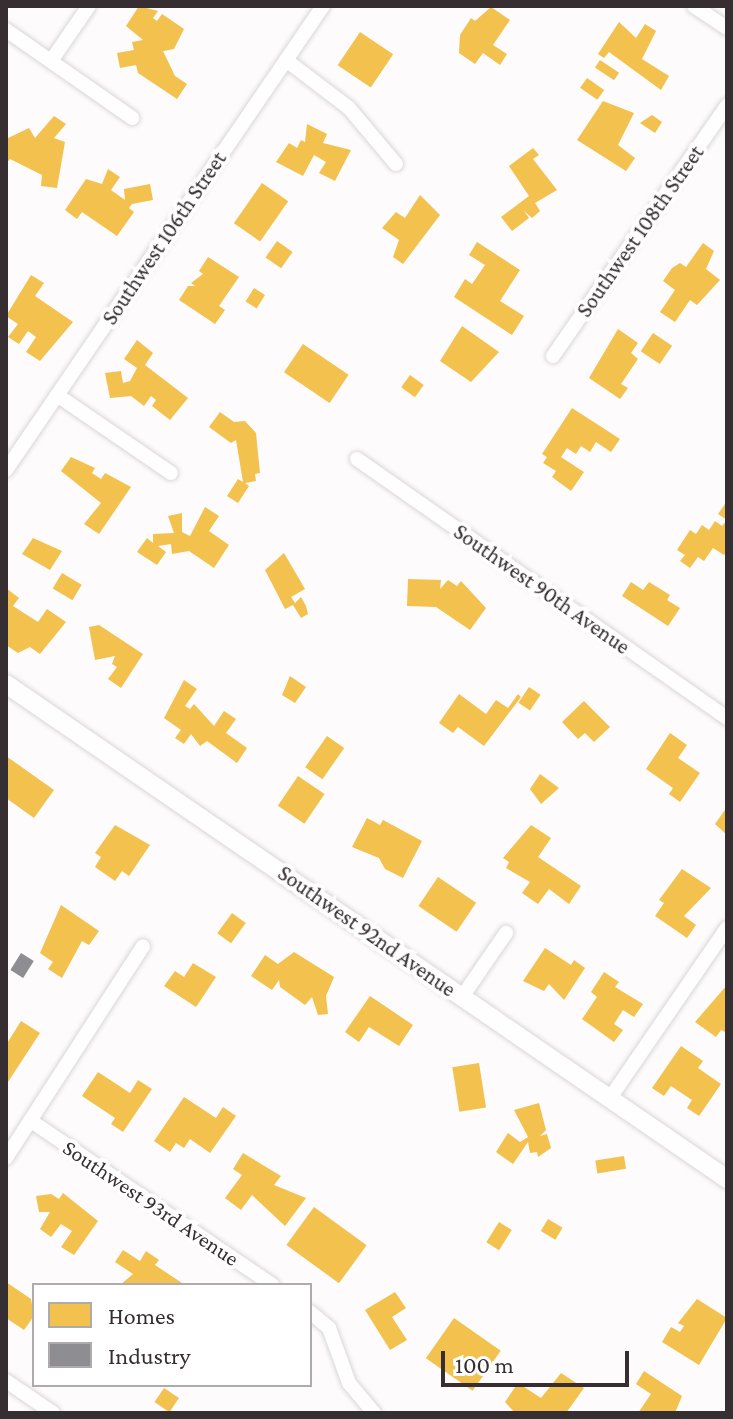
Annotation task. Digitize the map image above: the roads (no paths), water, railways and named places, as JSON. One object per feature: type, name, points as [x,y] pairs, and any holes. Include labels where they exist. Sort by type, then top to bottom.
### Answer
[{"type":"street","points":[[51,61],[89,6]]},
{"type":"street","name":"Southwest 106th Street","points":[[6,470],[323,6]]},
{"type":"street","points":[[694,6],[727,28]]},
{"type":"street","points":[[6,30],[132,118]]},
{"type":"street","points":[[286,60],[349,108],[396,164]]},
{"type":"street","name":"Southwest 108th Street","points":[[553,356],[727,106]]},
{"type":"street","points":[[57,395],[171,473]]},
{"type":"street","name":"Southwest 90th Avenue","points":[[357,459],[727,718]]},
{"type":"street","name":"Southwest 92nd Avenue","points":[[6,684],[727,1179]]},
{"type":"street","points":[[610,1098],[722,945],[727,928]]},
{"type":"street","points":[[462,997],[506,933]]},
{"type":"street","points":[[6,1158],[143,946]]},
{"type":"street","name":"Southwest 93rd Avenue","points":[[31,1121],[269,1283]]},
{"type":"street","points":[[312,1314],[329,1328],[349,1383],[374,1413]]},
{"type":"street","points":[[6,1381],[53,1413]]}]
